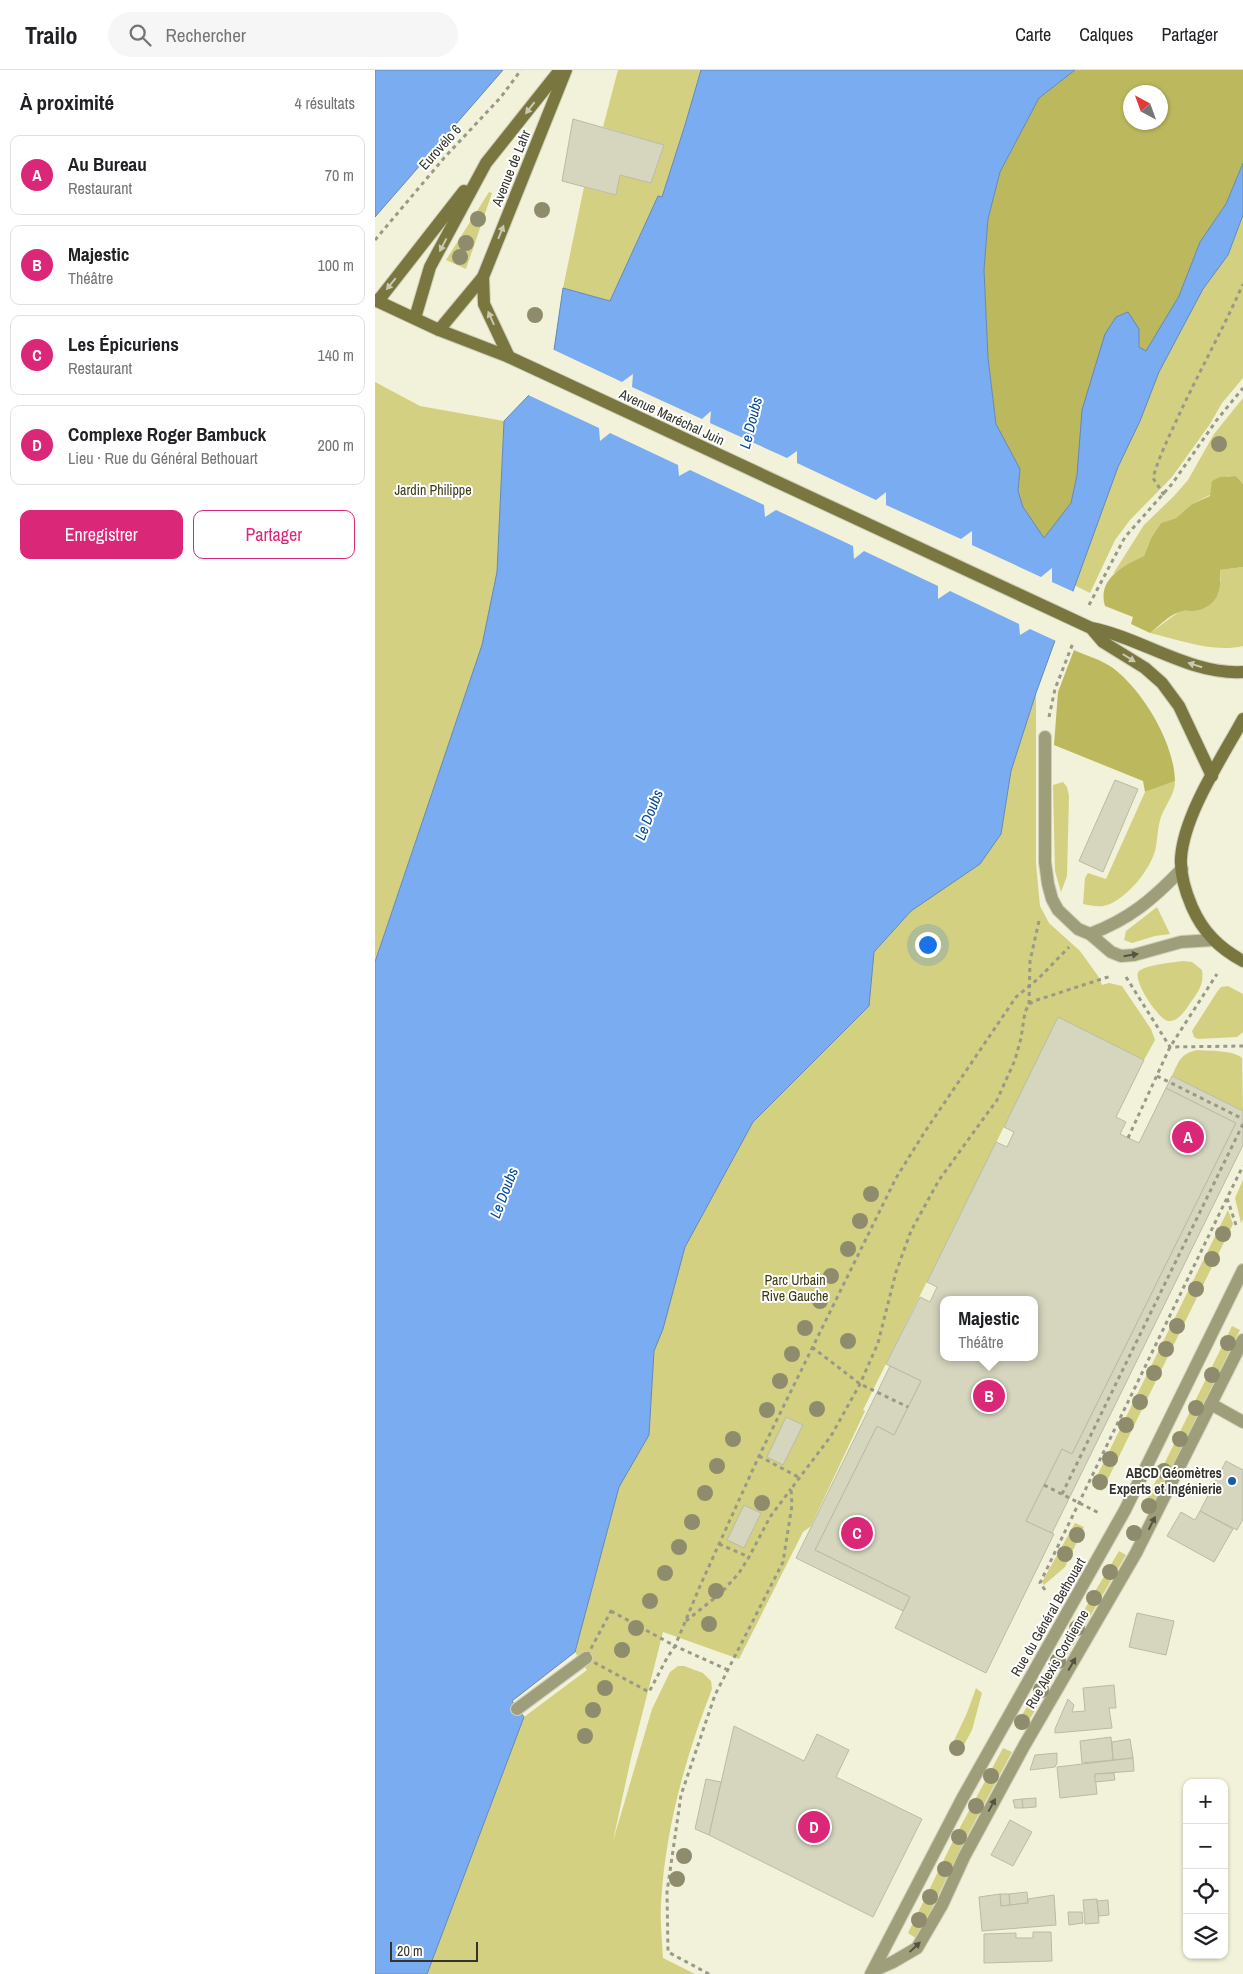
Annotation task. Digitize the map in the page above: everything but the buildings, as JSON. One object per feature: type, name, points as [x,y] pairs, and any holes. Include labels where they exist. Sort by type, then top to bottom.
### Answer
[{"type":"main road","name":"Avenue de Lahr","points":[[376,300],[560,70]]},
{"type":"main road","name":"Avenue de Lahr","points":[[439,330],[483,277],[566,70]]},
{"type":"main road","name":"Avenue de Lahr","points":[[415,318],[430,267],[486,163]]},
{"type":"main road","name":"Avenue de Lahr","points":[[483,277],[484,304],[509,357]]},
{"type":"main road","name":"Avenue Maréchal Juin","points":[[376,300],[439,330],[509,357],[1091,628]]},
{"type":"main road","points":[[1091,628],[1109,632],[1178,659],[1211,669],[1230,673],[1243,672]]},
{"type":"main road","points":[[1091,628],[1103,642],[1145,668],[1162,683],[1179,706],[1212,776]]},
{"type":"main road","points":[[1243,719],[1212,776],[1185,833],[1181,858],[1190,903],[1199,924],[1229,954],[1243,961]]},
{"type":"street","points":[[1045,736],[1044,845],[1048,884],[1059,910],[1077,928],[1090,934],[1102,946],[1121,956],[1134,955],[1181,942],[1213,940]]},
{"type":"street","points":[[1090,934],[1114,925],[1136,911],[1157,894],[1182,869]]},
{"type":"street","name":"Rue du Général Bethouart","points":[[872,1972],[962,1799],[1125,1510],[1239,1291],[1243,1270]]},
{"type":"street","name":"Rue Alexis Cordienne","points":[[872,1972],[917,1948],[942,1905],[964,1857],[1024,1746],[1136,1554],[1243,1340]]},
{"type":"street","points":[[1211,1404],[1243,1422]]},
{"type":"street","points":[[517,1708],[586,1658]]},
{"type":"path","name":"Eurovélo 6","points":[[375,240],[444,158],[501,96],[521,70]]},
{"type":"path","points":[[1163,495],[1153,478],[1157,462],[1192,387],[1222,332],[1243,284]]},
{"type":"path","points":[[1086,614],[1093,595],[1125,537],[1163,495],[1216,421],[1243,388]]},
{"type":"path","points":[[1045,736],[1055,689],[1074,641]]},
{"type":"path","points":[[685,1622],[721,1593],[749,1557],[770,1517],[831,1436],[860,1384],[878,1343],[896,1272],[911,1231],[939,1180],[1001,1094],[1015,1060],[1025,1012],[1029,1004],[1030,961],[1041,914],[1053,899]]},
{"type":"path","points":[[728,1670],[675,1646],[611,1611],[586,1658],[649,1692],[675,1646],[759,1456],[896,1178],[924,1133],[1016,997],[1039,978],[1069,947]]},
{"type":"path","points":[[1123,972],[1170,1047]]},
{"type":"path","points":[[1128,1138],[1170,1047],[1217,974]]},
{"type":"path","points":[[1029,1004],[1113,975]]},
{"type":"path","points":[[1170,1047],[1243,1045]]},
{"type":"path","points":[[1157,1076],[1243,1119]]},
{"type":"path","points":[[1062,1494],[1243,1124]]},
{"type":"path","points":[[1045,1590],[1039,1584],[1243,1166]]},
{"type":"path","points":[[1227,1198],[1236,1225]]},
{"type":"path","points":[[812,1347],[860,1384],[908,1408]]},
{"type":"path","points":[[759,1456],[800,1478]]},
{"type":"path","points":[[1044,1485],[1100,1514]]},
{"type":"path","points":[[709,1974],[668,1952],[667,1892],[681,1796],[715,1695],[783,1562],[792,1505],[791,1489]]},
{"type":"path","points":[[719,1544],[749,1557]]},
{"type":"green space","points":[[618,70],[701,70],[662,197],[658,196],[610,301],[563,288],[584,187],[615,195],[620,175],[651,183],[664,145],[603,127]]},
{"type":"green space","points":[[489,192],[492,193],[466,269],[446,260]]},
{"type":"green space","points":[[1243,215],[1243,378],[1222,403],[1210,424],[1172,477],[1130,520],[1115,540],[1090,593],[1074,585],[1118,467],[1140,421],[1159,372],[1203,289],[1228,255]]},
{"type":"green space","name":"Jardin Philippe","points":[[375,382],[420,406],[504,421],[497,572],[482,645],[375,962]]},
{"type":"green space","points":[[1243,398],[1243,484],[1236,476],[1228,476],[1210,495],[1192,504],[1176,518],[1161,523],[1151,538],[1144,556],[1113,574],[1144,525],[1188,480],[1214,434]]},
{"type":"green space","points":[[1243,567],[1243,646],[1232,648],[1208,647],[1150,633],[1180,611],[1195,611],[1221,581],[1220,570]]},
{"type":"green space","name":"Parc Urbain Rive Gauche","points":[[1036,693],[1036,864],[1040,906],[1049,923],[1080,951],[1098,976],[1102,985],[1109,983],[1122,986],[1151,1029],[1155,1040],[1144,1060],[1058,1018],[863,1410],[865,1411],[811,1526],[803,1532],[739,1659],[663,1632],[631,1758],[613,1841],[652,1709],[670,1672],[678,1666],[684,1666],[703,1673],[711,1681],[712,1689],[693,1741],[678,1795],[663,1876],[661,1911],[663,1958],[695,1974],[427,1974],[524,1717],[587,1670],[575,1652],[619,1487],[649,1435],[654,1351],[663,1329],[685,1247],[753,1122],[869,1006],[874,952],[911,911],[980,864],[1001,834],[1011,771]]},
{"type":"green space","points":[[1175,781],[1172,795],[1160,821],[1155,851],[1143,874],[1131,889],[1110,904],[1093,906],[1083,904],[1085,878],[1088,873],[1106,879],[1145,792]]},
{"type":"green space","points":[[1063,782],[1067,787],[1069,796],[1067,876],[1061,892],[1055,871],[1053,785]]},
{"type":"green space","points":[[1157,907],[1170,934],[1155,936],[1132,943],[1124,940],[1126,931]]},
{"type":"green space","points":[[1192,962],[1202,970],[1202,983],[1182,1014],[1172,1021],[1168,1021],[1159,1014],[1147,999],[1139,982],[1139,971],[1160,964]]},
{"type":"green space","points":[[1228,986],[1243,994],[1243,1032],[1237,1037],[1198,1039],[1194,1037],[1192,1031],[1217,992],[1221,987]]},
{"type":"green space","points":[[1197,1050],[1227,1052],[1242,1058],[1243,1111],[1172,1076],[1183,1056]]},
{"type":"green space","points":[[1243,1180],[1243,1219],[1241,1223],[1235,1198]]},
{"type":"green space","points":[[1228,1210],[1233,1224],[1102,1491],[1092,1486]]},
{"type":"green space","points":[[1232,1326],[1240,1330],[1149,1513],[1142,1509]]},
{"type":"green space","points":[[1075,1523],[1084,1527],[1065,1567],[1044,1585],[1042,1582]]},
{"type":"green space","points":[[1119,1551],[1126,1555],[1024,1729],[1016,1725]]},
{"type":"green space","points":[[976,1688],[982,1693],[972,1730],[959,1754],[950,1749],[967,1713]]},
{"type":"green space","points":[[1003,1748],[1012,1752],[966,1838],[917,1939],[908,1933],[957,1833]]},
{"type":"shaded area","points":[[1075,70],[1243,70],[1243,163],[1226,204],[1200,242],[1179,296],[1146,352],[1139,347],[1139,329],[1077,475],[1071,503],[1044,539],[1023,507],[1018,491],[1020,469],[996,424],[988,358],[984,270],[988,219],[1000,172],[1039,98]]},
{"type":"shaded area","points":[[1236,476],[1243,484],[1243,567],[1220,570],[1219,591],[1213,602],[1202,609],[1182,611],[1175,614],[1150,633],[1131,624],[1133,617],[1105,606],[1105,588],[1108,581],[1120,569],[1144,556],[1151,538],[1161,523],[1176,518],[1192,504],[1210,496],[1212,481],[1220,477]]},
{"type":"shaded area","points":[[1074,650],[1113,668],[1146,704],[1163,734],[1169,750],[1175,781],[1145,792],[1143,781],[1054,745],[1058,692]]},
{"type":"water","points":[[375,70],[503,70],[375,217]]},
{"type":"water","name":"Le Doubs","points":[[701,70],[1075,70],[1039,98],[1000,172],[988,219],[984,270],[988,358],[996,424],[1020,469],[1018,491],[1023,507],[1044,538],[1071,503],[1077,475],[1082,410],[1105,334],[1116,317],[1128,312],[1139,329],[1139,347],[1146,351],[1179,296],[1200,242],[1226,204],[1243,163],[1243,215],[1228,255],[1203,289],[1159,372],[1140,421],[1118,467],[1036,693],[1011,771],[1001,834],[980,864],[911,911],[874,952],[869,1006],[753,1122],[685,1247],[663,1329],[654,1351],[649,1435],[619,1487],[575,1652],[512,1701],[524,1717],[427,1974],[375,1974],[375,962],[482,645],[497,572],[504,421],[529,395],[554,350],[563,288],[610,301],[658,196],[662,197]]},
{"type":"pier","points":[[552,349],[622,382],[633,374],[632,387],[702,419],[711,411],[710,423],[787,458],[797,451],[797,463],[876,500],[886,492],[886,505],[961,539],[972,531],[972,545],[1041,577],[1052,568],[1052,582],[1074,592],[1056,641],[1030,629],[1020,635],[1019,624],[950,591],[938,599],[938,586],[864,551],[854,559],[853,546],[776,510],[765,517],[764,505],[690,470],[679,476],[678,465],[610,433],[600,441],[599,428],[526,394]]},
{"type":"place","name":"Au Bureau","points":[[1188,1137]]},
{"type":"place","name":"Majestic","points":[[989,1396]]},
{"type":"place","name":"ABCD Géomètres Experts et Ingénierie","points":[[1232,1481]]},
{"type":"place","name":"Les Épicuriens","points":[[857,1533]]},
{"type":"place","name":"Complexe Roger Bambuck","points":[[814,1827]]}]
